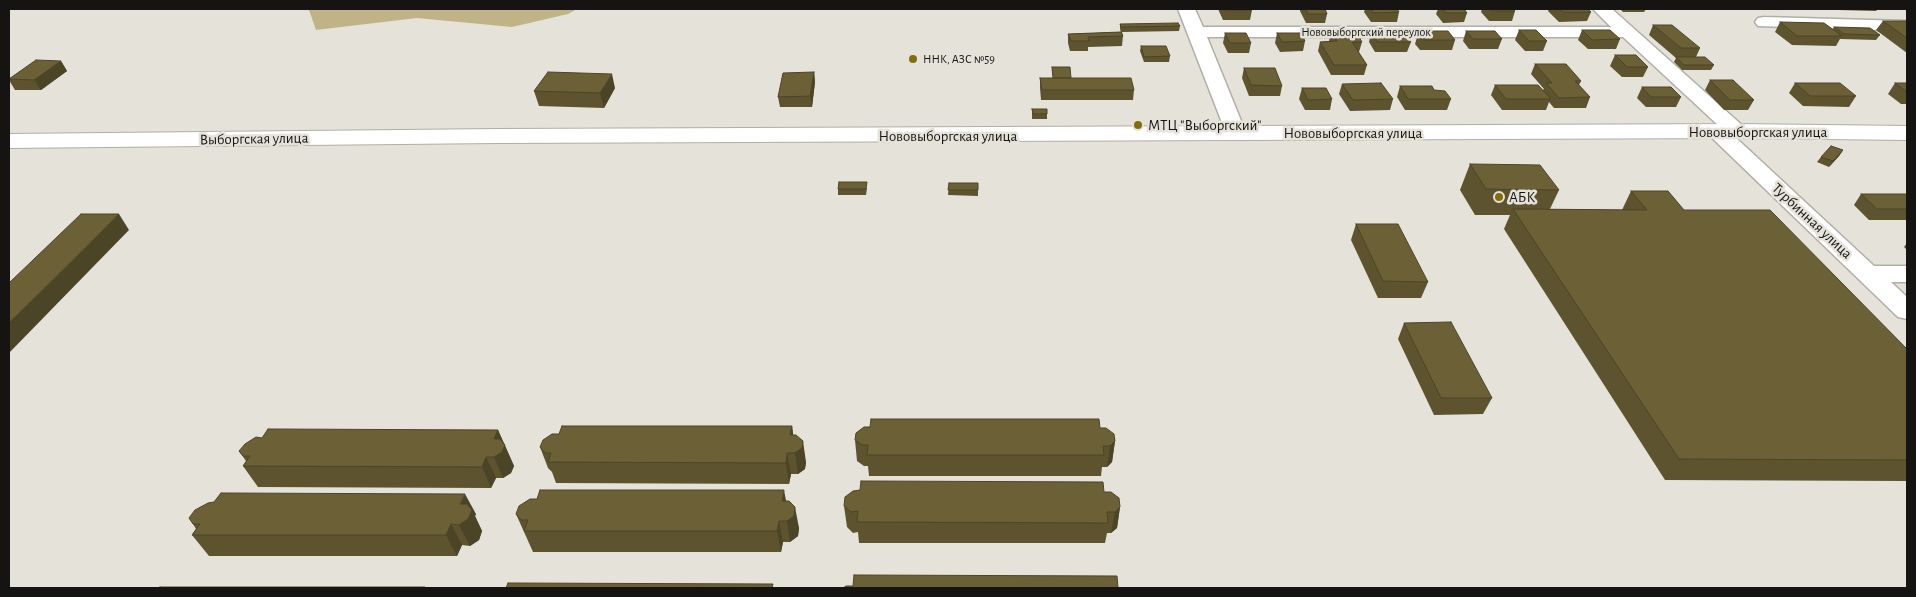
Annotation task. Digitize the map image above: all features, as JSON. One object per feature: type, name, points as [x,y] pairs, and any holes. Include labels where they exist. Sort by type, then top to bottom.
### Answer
[{"type":"street","points":[[1187,9],[1236,133]]},
{"type":"street","name":"Турбинная улица","points":[[1602,9],[1907,311]]},
{"type":"street","points":[[1764,22],[1907,26]]},
{"type":"street","name":"Нововыборгский переулок","points":[[1197,32],[1626,32]]},
{"type":"street","name":"Нововыборгская улица","points":[[499,136],[1726,131],[1907,133]]},
{"type":"street","name":"Выборгская улица","points":[[9,141],[499,136]]},
{"type":"street","points":[[1868,274],[1907,274]]},
{"type":"shaded area","points":[[305,9],[577,9],[568,14],[512,27],[417,18],[316,30],[309,10]]},
{"type":"building","points":[[1252,9],[1252,10],[1225,10]]},
{"type":"building","points":[[1306,9],[1325,9],[1327,14],[1308,14]]},
{"type":"building","points":[[1371,9],[1397,9],[1399,12],[1373,13]]},
{"type":"building","points":[[1443,9],[1464,9],[1467,13],[1446,13]]},
{"type":"building","points":[[1490,9],[1513,9],[1515,11],[1492,11]]},
{"type":"building","points":[[1560,9],[1588,9],[1591,12],[1563,12]]},
{"type":"building","points":[[1883,21],[1907,21],[1907,38]]},
{"type":"building","points":[[1780,22],[1824,23],[1842,36],[1797,36]]},
{"type":"building","points":[[1178,23],[1180,26],[1121,27],[1120,24]]},
{"type":"building","points":[[1653,25],[1672,25],[1700,48],[1681,48]]},
{"type":"building","points":[[1834,27],[1870,28],[1880,35],[1844,34]]},
{"type":"building","points":[[1519,30],[1536,30],[1547,41],[1529,41]]},
{"type":"building","points":[[1582,30],[1610,30],[1620,39],[1592,40]]},
{"type":"building","points":[[1421,31],[1448,31],[1455,40],[1423,40],[1418,34],[1423,34]]},
{"type":"building","points":[[1466,31],[1495,31],[1502,39],[1473,39]]},
{"type":"building","points":[[1121,32],[1123,36],[1088,37],[1089,41],[1071,41],[1068,34]]},
{"type":"building","points":[[1331,32],[1356,32],[1362,42],[1352,42],[1367,65],[1334,65],[1320,42],[1337,41]]},
{"type":"building","points":[[1225,33],[1246,33],[1251,43],[1230,43]]},
{"type":"building","points":[[1277,33],[1301,33],[1305,41],[1282,42]]},
{"type":"building","points":[[1371,33],[1404,33],[1411,42],[1378,42]]},
{"type":"building","points":[[1141,46],[1166,46],[1170,56],[1144,57]]},
{"type":"building","points":[[1615,55],[1636,55],[1648,67],[1627,67]]},
{"type":"building","points":[[1676,57],[1705,57],[1714,65],[1684,65]]},
{"type":"building","points":[[36,60],[61,61],[34,80],[9,79]]},
{"type":"building","points":[[1535,64],[1566,64],[1581,81],[1575,81],[1590,97],[1559,98],[1546,83],[1552,83]]},
{"type":"building","points":[[1052,67],[1070,67],[1071,78],[1053,78]]},
{"type":"building","points":[[1244,68],[1275,68],[1282,86],[1251,85]]},
{"type":"building","points":[[548,72],[612,74],[600,93],[534,91]]},
{"type":"building","points":[[814,72],[810,96],[778,97],[783,73]]},
{"type":"building","points":[[1040,78],[1131,78],[1134,90],[1042,90]]},
{"type":"building","points":[[1710,80],[1733,80],[1754,100],[1730,100]]},
{"type":"building","points":[[1381,83],[1393,99],[1353,100],[1342,84]]},
{"type":"building","points":[[1795,83],[1840,83],[1856,96],[1810,96]]},
{"type":"building","points":[[1895,83],[1907,83],[1907,92]]},
{"type":"building","points":[[1495,85],[1538,85],[1551,99],[1506,99]]},
{"type":"building","points":[[1400,86],[1432,86],[1434,90],[1445,91],[1451,99],[1408,99]]},
{"type":"building","points":[[1642,87],[1671,87],[1681,97],[1651,97]]},
{"type":"building","points":[[1302,88],[1326,88],[1332,99],[1308,100]]},
{"type":"building","points":[[1032,109],[1047,109],[1047,114],[1033,114]]},
{"type":"building","points":[[1831,146],[1843,150],[1833,161],[1821,157]]},
{"type":"building","points":[[1470,164],[1540,165],[1559,190],[1486,189]]},
{"type":"building","points":[[839,182],[867,182],[866,189],[838,189]]},
{"type":"building","points":[[949,183],[978,183],[978,190],[948,190]]},
{"type":"building","points":[[1631,191],[1668,191],[1684,210],[1770,210],[1907,349],[1907,460],[1679,459],[1513,209],[1647,210]]},
{"type":"building","points":[[1861,194],[1907,194],[1907,209],[1877,209]]},
{"type":"building","points":[[81,214],[119,214],[9,323],[9,283]]},
{"type":"building","points":[[1356,224],[1398,224],[1428,282],[1383,281]]},
{"type":"building","points":[[1451,322],[1492,398],[1441,398],[1404,323]]},
{"type":"building","points":[[871,419],[1099,419],[1100,428],[1106,428],[1114,434],[1115,441],[1110,446],[1103,446],[1104,455],[867,455],[868,445],[862,445],[855,440],[856,433],[864,427],[870,427]]},
{"type":"building","points":[[562,426],[792,426],[790,435],[796,435],[803,441],[802,448],[795,453],[787,453],[786,463],[548,462],[551,453],[545,453],[540,447],[543,440],[552,434],[559,434]]},
{"type":"building","points":[[268,429],[498,430],[494,439],[500,439],[505,445],[502,452],[494,457],[486,457],[482,467],[243,466],[250,456],[243,456],[239,451],[245,444],[256,437],[262,438]]},
{"type":"building","points":[[861,481],[1103,482],[1104,492],[1111,492],[1119,498],[1120,507],[1115,512],[1107,512],[1108,523],[857,522],[858,511],[851,512],[844,506],[845,497],[853,491],[860,490]]},
{"type":"building","points":[[540,490],[784,490],[782,501],[789,501],[795,507],[794,516],[787,521],[779,521],[777,531],[524,531],[528,520],[521,520],[516,514],[519,506],[530,499],[537,499]]},
{"type":"building","points":[[221,493],[465,494],[460,504],[467,504],[472,510],[468,519],[459,525],[451,524],[446,535],[192,535],[200,524],[193,524],[189,518],[195,510],[214,502]]},
{"type":"building","points":[[854,575],[1117,576],[1118,588],[843,588],[853,586]]},
{"type":"building","points":[[508,583],[773,584],[772,588],[506,588]]},
{"type":"building","points":[[160,587],[425,587],[158,588]]},
{"type":"place","name":"ННК, АЗС №59","points":[[913,59]]},
{"type":"place","name":"МТЦ \"Выборгский\"","points":[[1138,125]]},
{"type":"place","name":"АБК","points":[[1499,197]]}]
